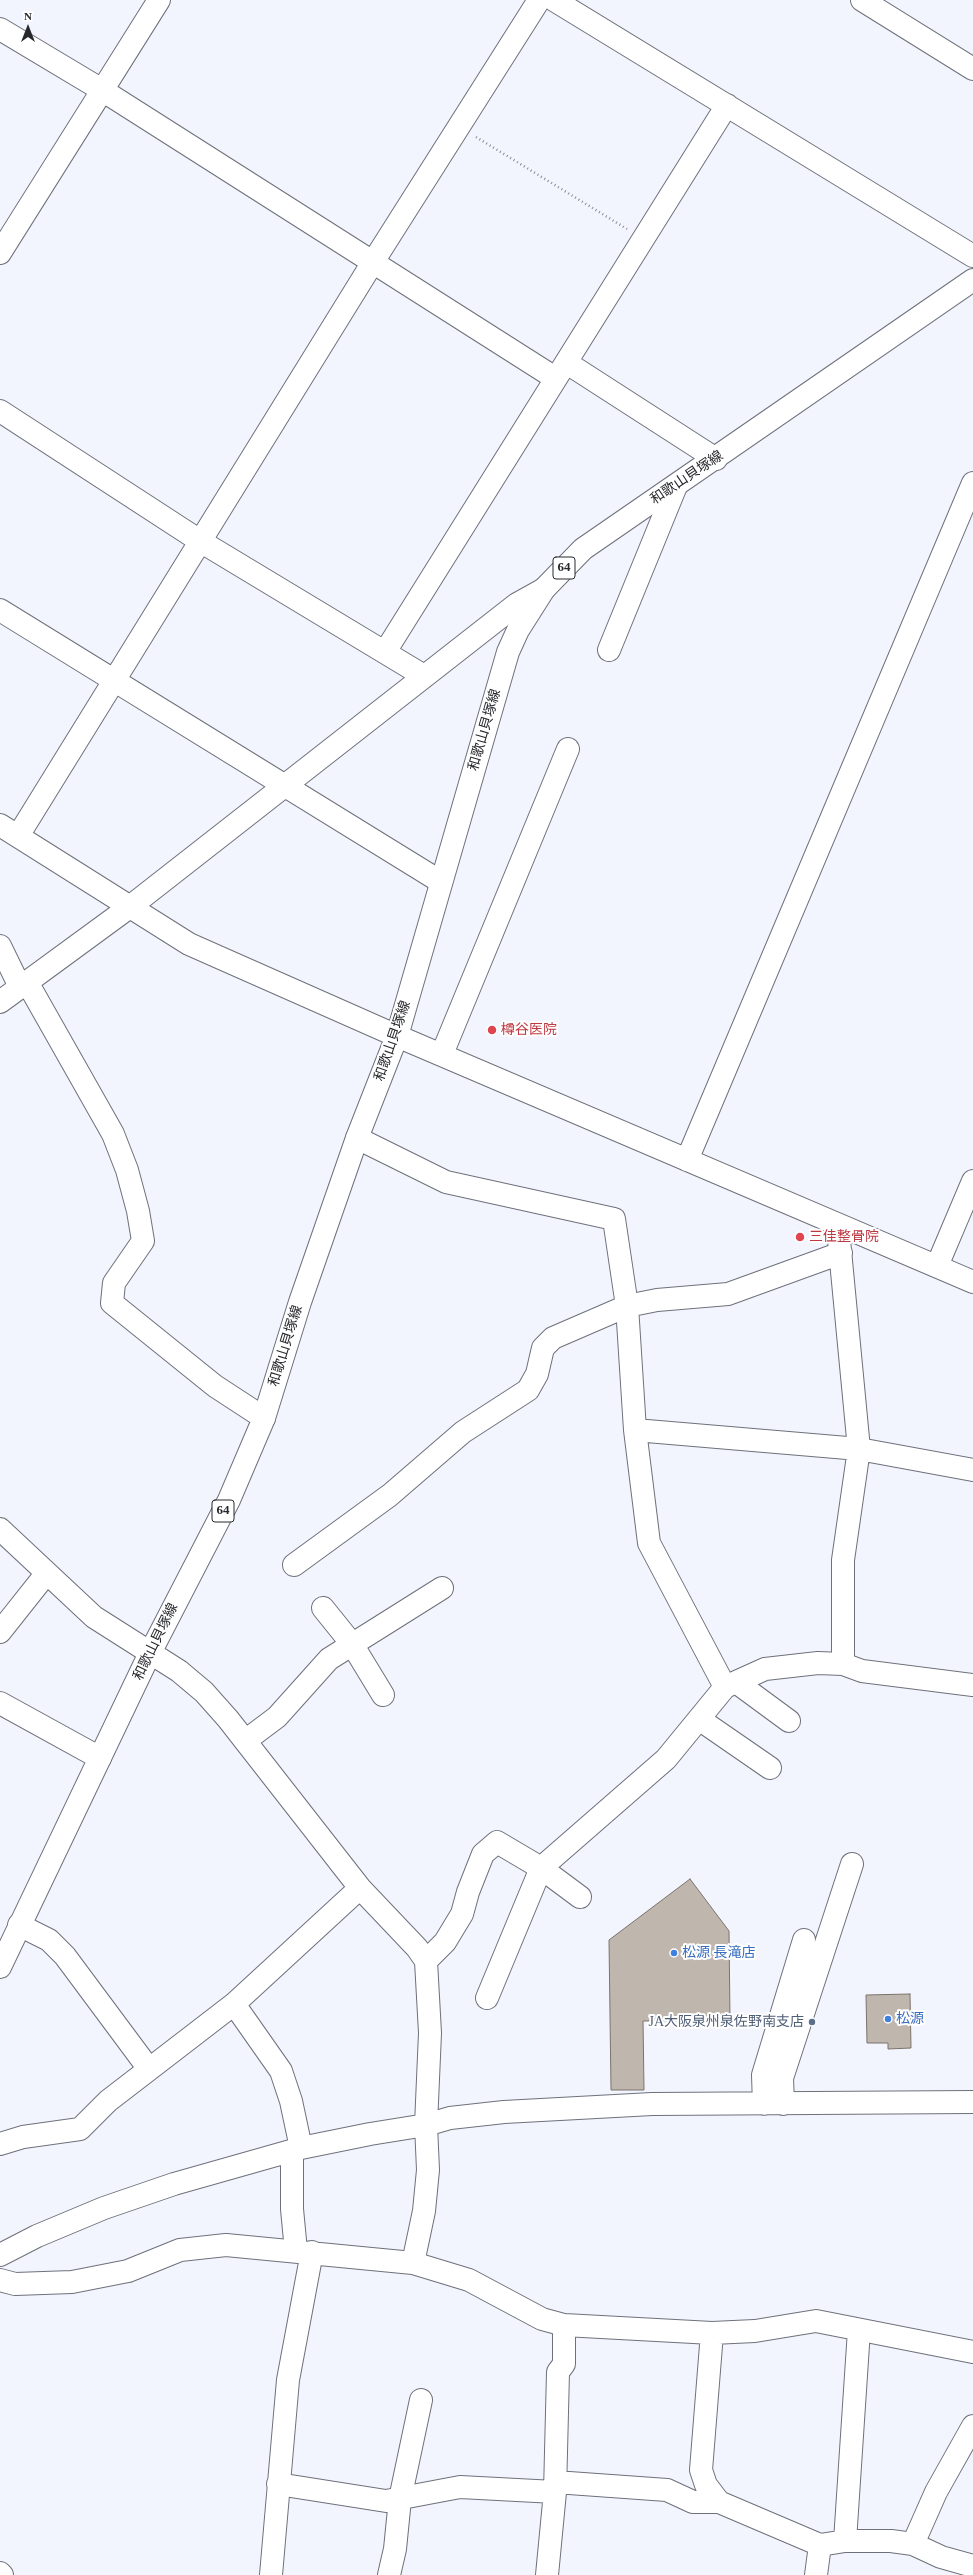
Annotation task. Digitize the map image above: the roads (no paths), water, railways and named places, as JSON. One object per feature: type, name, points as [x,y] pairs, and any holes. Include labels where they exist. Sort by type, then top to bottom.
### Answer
[{"type":"street","points":[[0,253],[159,0]]},
{"type":"street","points":[[539,0],[373,262],[114,681],[9,831],[190,944],[397,1036],[973,1282]]},
{"type":"street","points":[[554,0],[973,256]]},
{"type":"street","points":[[862,0],[973,70]]},
{"type":"street","points":[[0,29],[102,90],[373,262],[716,459]]},
{"type":"street","points":[[385,652],[727,105]]},
{"type":"street","name":"和歌山貝塚線","points":[[0,1967],[150,1653],[229,1500],[264,1418],[300,1302],[357,1138],[397,1036],[508,652],[518,630],[544,589],[583,549],[716,459],[973,280]]},
{"type":"street","points":[[0,412],[200,541],[424,676]]},
{"type":"street","points":[[687,1160],[973,483]]},
{"type":"street","points":[[609,650],[676,486]]},
{"type":"street","points":[[0,1002],[131,906],[517,604],[544,589]]},
{"type":"street","points":[[0,610],[441,882]]},
{"type":"street","points":[[442,1054],[568,749]]},
{"type":"street","points":[[0,946],[113,1134],[129,1177],[143,1241],[114,1283],[112,1303],[215,1386],[264,1418]]},
{"type":"street","points":[[357,1138],[446,1182],[614,1219],[626,1306],[635,1430],[649,1543],[730,1685],[789,1721]]},
{"type":"street","points":[[937,1266],[973,1181]]},
{"type":"street","points":[[836,1223],[841,1253],[859,1448],[843,1560],[843,1664]]},
{"type":"street","points":[[294,1565],[390,1495],[463,1432],[528,1390],[537,1374],[543,1348],[553,1338],[626,1306],[657,1300],[728,1294],[841,1253]]},
{"type":"street","points":[[635,1430],[859,1448],[973,1470]]},
{"type":"street","points":[[0,1530],[94,1617],[179,1671],[204,1692],[245,1741],[360,1888],[426,1961],[430,2033],[426,2125],[428,2170],[426,2190],[413,2262]]},
{"type":"street","points":[[0,1632],[46,1574]]},
{"type":"street","points":[[245,1741],[277,1717],[328,1659],[442,1588]]},
{"type":"street","points":[[323,1608],[352,1644],[382,1695]]},
{"type":"street","points":[[487,1998],[541,1868],[666,1759],[699,1718],[730,1685],[764,1669],[818,1663],[843,1664],[862,1671],[973,1685]]},
{"type":"street","points":[[0,1703],[100,1758]]},
{"type":"street","points":[[699,1718],[770,1768]]},
{"type":"street","points":[[426,1961],[445,1942],[462,1914],[483,1854],[497,1842],[541,1868],[580,1897]]},
{"type":"street","points":[[773,2104],[852,1864]]},
{"type":"street","points":[[0,2144],[23,2137],[80,2129],[108,2101],[234,2004],[360,1888]]},
{"type":"street","points":[[19,1925],[49,1940],[65,1956],[149,2069]]},
{"type":"street","points":[[773,2104],[763,2076],[804,1940]]},
{"type":"street","points":[[234,2004],[281,2071],[291,2101],[297,2150],[292,2209],[304,2251],[288,2380],[271,2575]]},
{"type":"street","points":[[0,2255],[104,2208],[181,2182],[297,2150],[370,2134],[426,2125],[450,2118],[504,2112],[652,2104],[973,2102]]},
{"type":"street","points":[[0,2280],[15,2284],[72,2282],[128,2271],[180,2250],[226,2245],[413,2262],[469,2280],[542,2319],[564,2325],[712,2333],[755,2331],[816,2321],[973,2352]]},
{"type":"street","points":[[547,2575],[555,2487],[558,2372],[564,2364],[564,2325]]},
{"type":"street","points":[[845,2541],[859,2330]]},
{"type":"street","points":[[712,2333],[701,2470],[706,2485],[719,2502]]},
{"type":"street","points":[[389,2575],[396,2549],[400,2499],[421,2400]]},
{"type":"street","points":[[913,2544],[936,2492],[973,2426]]},
{"type":"street","points":[[278,2484],[386,2501],[460,2487],[555,2487],[667,2490],[693,2502],[719,2502],[820,2545],[845,2541],[891,2541],[913,2544],[941,2557],[973,2566]]},
{"type":"street","points":[[816,2575],[820,2545]]},
{"type":"place","name":"樽谷医院","points":[[492,1030]]},
{"type":"place","name":"三佳整骨院","points":[[800,1237]]},
{"type":"place","name":"松源 長滝店","points":[[674,1953]]},
{"type":"place","name":"松源","points":[[888,2019]]},
{"type":"place","name":"JA大阪泉州泉佐野南支店","points":[[812,2022]]}]
